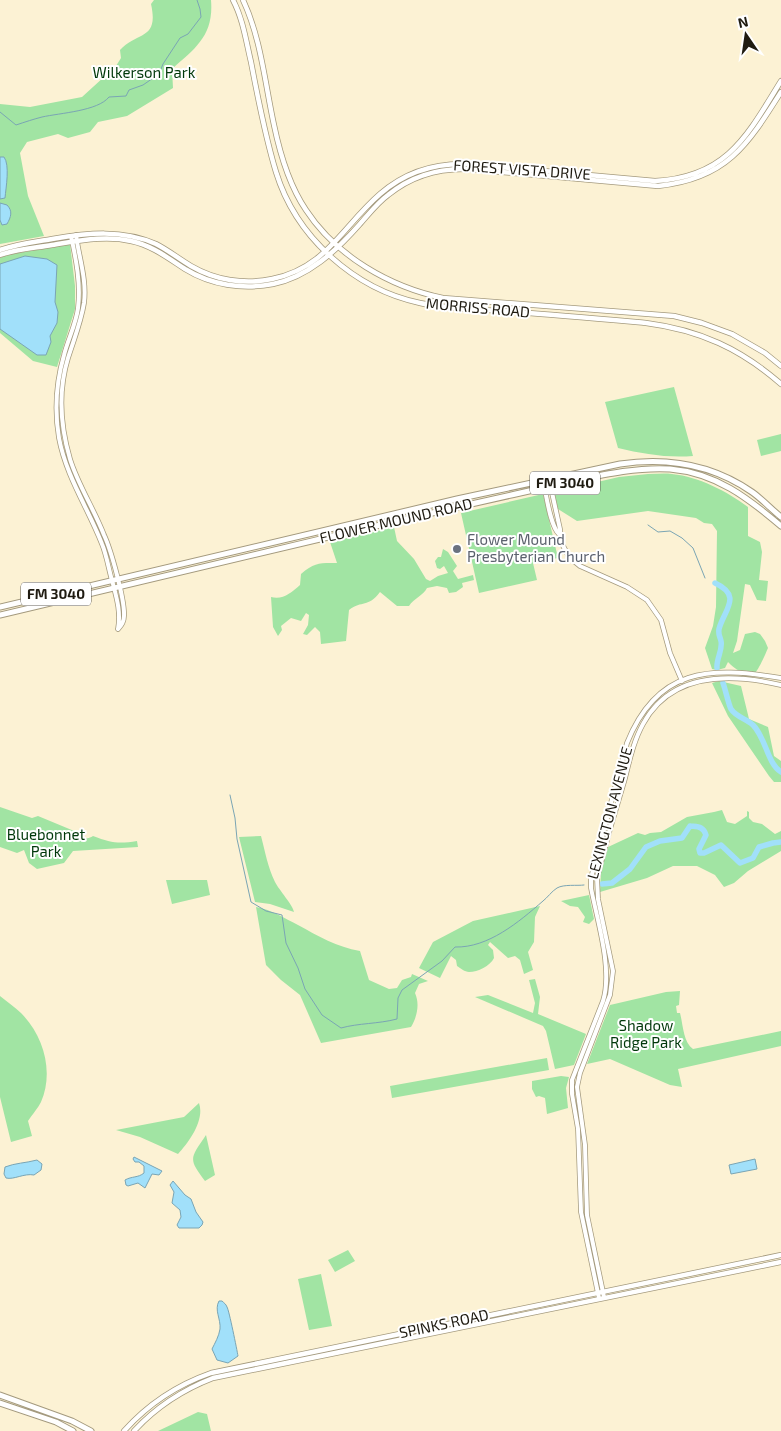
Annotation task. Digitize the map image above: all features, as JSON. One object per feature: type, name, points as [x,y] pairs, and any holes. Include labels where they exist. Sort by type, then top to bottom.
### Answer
[{"type":"main road","name":"MORRISS ROAD","points":[[233,0],[243,26],[265,130],[276,174],[283,191],[306,230],[327,254],[353,274],[374,286],[420,303],[646,323],[690,331],[739,352],[781,384]]},
{"type":"main road","name":"MORRISS ROAD","points":[[243,0],[254,32],[280,149],[291,181],[306,210],[337,245],[382,277],[420,293],[443,298],[674,316],[702,323],[732,334],[765,353],[781,366]]},
{"type":"main road","name":"FOREST VISTA DRIVE","points":[[337,245],[382,192],[407,176],[433,166],[467,164],[655,181],[690,175],[714,164],[735,149],[754,125],[781,80]]},
{"type":"main road","name":"FOREST VISTA DRIVE","points":[[0,255],[74,242],[113,238],[132,241],[154,249],[201,277],[220,284],[262,286],[283,282],[307,271],[337,245],[389,193],[411,180],[442,171],[469,170],[646,186],[688,182],[712,172],[735,155],[751,139],[781,92]]},
{"type":"main road","name":"FOREST VISTA DRIVE","points":[[0,250],[22,244],[109,232],[156,244],[204,273],[224,279],[241,281],[262,281],[291,274],[327,254]]},
{"type":"main road","name":"FLOWER MOUND ROAD","points":[[0,607],[458,499],[638,462],[669,462],[722,475],[753,492],[781,517]]},
{"type":"main road","name":"FLOWER MOUND ROAD","points":[[0,615],[460,507],[639,469],[672,469],[724,484],[737,491],[781,526]]},
{"type":"main road","points":[[694,474],[710,475],[714,472]]},
{"type":"main road","points":[[458,499],[460,507]]},
{"type":"main road","name":"SPINKS ROAD","points":[[134,1431],[168,1396],[213,1378],[781,1258]]},
{"type":"main road","name":"SPINKS ROAD","points":[[124,1431],[141,1413],[193,1380],[211,1373],[404,1332],[601,1295]]},
{"type":"main road","points":[[404,1332],[406,1338]]},
{"type":"main road","points":[[351,1343],[352,1350]]},
{"type":"main road","points":[[0,1395],[72,1421],[91,1431]]},
{"type":"main road","points":[[0,1403],[56,1422],[73,1431]]},
{"type":"street","points":[[74,236],[84,280],[84,301],[80,323],[64,377],[61,402],[62,423],[72,465],[104,534],[124,615],[123,623],[118,629],[120,618],[116,587]]},
{"type":"street","points":[[546,480],[553,524],[570,559],[580,566],[638,594],[655,610],[664,627],[670,653],[684,685]]},
{"type":"street","name":"LEXINGTON AVENUE","points":[[601,1295],[581,1212],[578,1128],[572,1087],[574,1071],[603,1001],[606,988],[606,968],[591,888],[591,878],[627,743],[635,724],[653,699],[681,680],[705,674],[727,673],[781,678]]},
{"type":"street","name":"LEXINGTON AVENUE","points":[[601,1295],[587,1215],[585,1145],[577,1087],[580,1073],[610,995],[612,978],[611,958],[598,899],[597,878],[632,750],[641,728],[654,708],[666,696],[684,685],[723,678],[752,679],[781,685]]},
{"type":"green space","name":"Wilkerson Park","points":[[154,0],[211,0],[210,23],[202,40],[172,69],[173,88],[127,116],[98,122],[90,132],[68,138],[58,134],[27,142],[20,153],[28,196],[44,236],[0,244],[0,104],[30,107],[82,97],[116,66],[121,58],[120,50],[149,29],[153,16],[151,4]]},
{"type":"green space","points":[[70,244],[75,286],[75,309],[57,367],[33,361],[0,333],[0,258],[6,255]]},
{"type":"green space","points":[[674,387],[693,456],[655,455],[618,448],[605,402]]},
{"type":"green space","points":[[781,434],[781,451],[761,456],[757,440]]},
{"type":"green space","points":[[669,474],[693,478],[722,490],[748,507],[748,536],[760,542],[762,552],[759,580],[768,581],[766,601],[757,600],[750,585],[745,584],[737,641],[733,653],[740,650],[745,634],[755,632],[760,634],[768,648],[755,673],[739,670],[728,662],[725,668],[712,669],[705,648],[713,626],[716,607],[717,531],[712,524],[704,523],[696,518],[648,511],[577,521],[558,509],[554,492],[619,477]]},
{"type":"green space","points":[[543,494],[558,558],[533,563],[537,580],[479,593],[461,513]]},
{"type":"green space","points":[[394,527],[397,541],[414,559],[426,579],[430,581],[448,573],[444,566],[440,569],[437,568],[435,561],[438,557],[441,557],[443,549],[448,552],[457,566],[453,571],[458,579],[473,575],[474,580],[462,583],[463,587],[456,592],[449,593],[447,588],[437,586],[427,588],[409,606],[397,606],[380,592],[372,600],[349,610],[346,641],[321,644],[320,632],[315,627],[307,635],[303,634],[308,625],[309,615],[306,613],[301,621],[291,618],[281,626],[282,630],[278,636],[273,627],[271,597],[283,597],[293,591],[300,585],[301,574],[310,567],[322,563],[337,563],[330,542]]},
{"type":"green space","points":[[719,681],[741,686],[749,719],[768,727],[774,756],[781,761],[781,782],[774,782],[769,776],[728,716],[712,683]]},
{"type":"green space","name":"Bluebonnet Park","points":[[0,807],[32,818],[38,816],[79,833],[86,838],[93,836],[120,843],[137,841],[138,847],[73,851],[64,863],[37,869],[29,863],[24,850],[17,853],[0,847]]},
{"type":"green space","points":[[722,810],[727,822],[735,824],[747,816],[747,811],[749,812],[749,818],[753,822],[762,824],[775,834],[781,831],[781,851],[748,871],[734,883],[724,887],[715,875],[697,866],[673,866],[647,878],[600,892],[601,870],[608,847],[638,833],[645,835],[661,832],[687,817]]},
{"type":"green space","points":[[261,836],[273,877],[294,912],[270,904],[255,902],[239,837]]},
{"type":"green space","points":[[166,880],[207,880],[210,895],[172,904]]},
{"type":"green space","points":[[589,895],[594,919],[589,924],[583,922],[585,917],[578,907],[570,906],[561,901]]},
{"type":"green space","points":[[540,906],[535,917],[534,942],[528,952],[533,970],[524,974],[520,960],[515,956],[508,958],[490,942],[488,945],[493,950],[494,958],[490,964],[480,970],[464,971],[457,966],[456,960],[451,956],[440,978],[419,968],[433,942],[473,921]]},
{"type":"green space","points":[[256,907],[278,914],[336,944],[360,951],[369,980],[389,989],[397,988],[402,980],[411,977],[412,974],[428,981],[419,984],[415,993],[417,1010],[411,1027],[321,1043],[300,995],[266,965]]},
{"type":"green space","name":"Shadow Ridge Park","points":[[535,979],[540,997],[538,1014],[586,1034],[574,1065],[555,1069],[546,1031],[543,1026],[475,997],[488,995],[533,1013],[535,1003],[529,980]]},
{"type":"green space","name":"Shadow Ridge Park","points":[[680,991],[679,1005],[676,1006],[677,1013],[680,1013],[685,1037],[693,1049],[781,1031],[781,1046],[678,1069],[682,1087],[670,1085],[610,1059],[587,1064],[610,1005],[666,992]]},
{"type":"green space","points":[[0,996],[19,1011],[36,1032],[44,1055],[47,1079],[41,1102],[28,1121],[32,1136],[11,1142],[0,1097]]},
{"type":"green space","points":[[547,1058],[549,1070],[392,1098],[390,1086]]},
{"type":"green space","points":[[561,1076],[569,1077],[566,1088],[568,1108],[547,1114],[545,1098],[536,1097],[532,1089],[532,1081]]},
{"type":"green space","points":[[199,1103],[200,1116],[198,1123],[191,1137],[178,1154],[140,1137],[116,1130],[184,1117]]},
{"type":"green space","points":[[206,1135],[215,1175],[205,1181],[196,1167],[193,1158]]},
{"type":"green space","points":[[348,1250],[355,1261],[335,1272],[328,1260]]},
{"type":"green space","points":[[321,1274],[332,1326],[309,1330],[298,1279]]},
{"type":"green space","points":[[198,1412],[207,1414],[211,1431],[158,1431]]},
{"type":"water","points":[[0,157],[4,157],[6,161],[7,182],[5,198],[0,199]]},
{"type":"water","points":[[0,203],[7,205],[11,212],[7,224],[2,225],[0,220]]},
{"type":"water","points":[[25,256],[47,259],[57,265],[55,302],[58,312],[57,323],[50,336],[51,342],[46,355],[37,355],[0,329],[0,264]]},
{"type":"water","points":[[134,1157],[162,1171],[159,1175],[152,1174],[145,1188],[138,1183],[126,1185],[125,1180],[144,1173],[144,1166],[139,1162],[135,1162]]},
{"type":"water","points":[[755,1159],[757,1169],[731,1174],[729,1165]]},
{"type":"water","points":[[37,1160],[42,1164],[41,1170],[34,1175],[6,1178],[4,1174],[5,1167]]},
{"type":"water","points":[[173,1181],[191,1199],[196,1212],[203,1222],[199,1228],[179,1228],[177,1225],[181,1217],[180,1210],[172,1203],[174,1192],[170,1185]]},
{"type":"water","points":[[219,1301],[222,1301],[227,1306],[238,1356],[228,1363],[217,1360],[212,1349],[220,1329],[217,1311]]},
{"type":"waterway","points":[[0,112],[16,125],[42,117],[88,108],[104,102],[109,97],[126,96],[129,90],[143,85],[159,74],[163,64],[180,38],[188,34],[201,17],[197,0]]},
{"type":"waterway","points":[[648,525],[658,532],[670,531],[682,538],[693,548],[705,578]]},
{"type":"waterway","points":[[715,583],[723,588],[730,598],[719,629],[721,644],[717,668]]},
{"type":"waterway","points":[[723,683],[731,709],[751,723],[757,730],[769,757],[781,772]]},
{"type":"waterway","points":[[230,795],[237,839],[251,902],[266,911],[282,915],[286,943],[298,968],[305,989],[322,1015],[341,1028],[397,1019],[398,998],[402,990],[442,961],[455,947],[479,943],[502,932],[524,917],[557,888],[584,885]]},
{"type":"waterway","points":[[602,884],[612,883],[630,869],[646,847],[660,841],[682,838],[690,826],[702,828],[705,832],[706,835],[699,849],[700,853],[721,845],[740,863],[753,858],[759,847],[781,842]]},
{"type":"place","name":"Flower Mound Presbyterian Church","points":[[457,549]]}]
